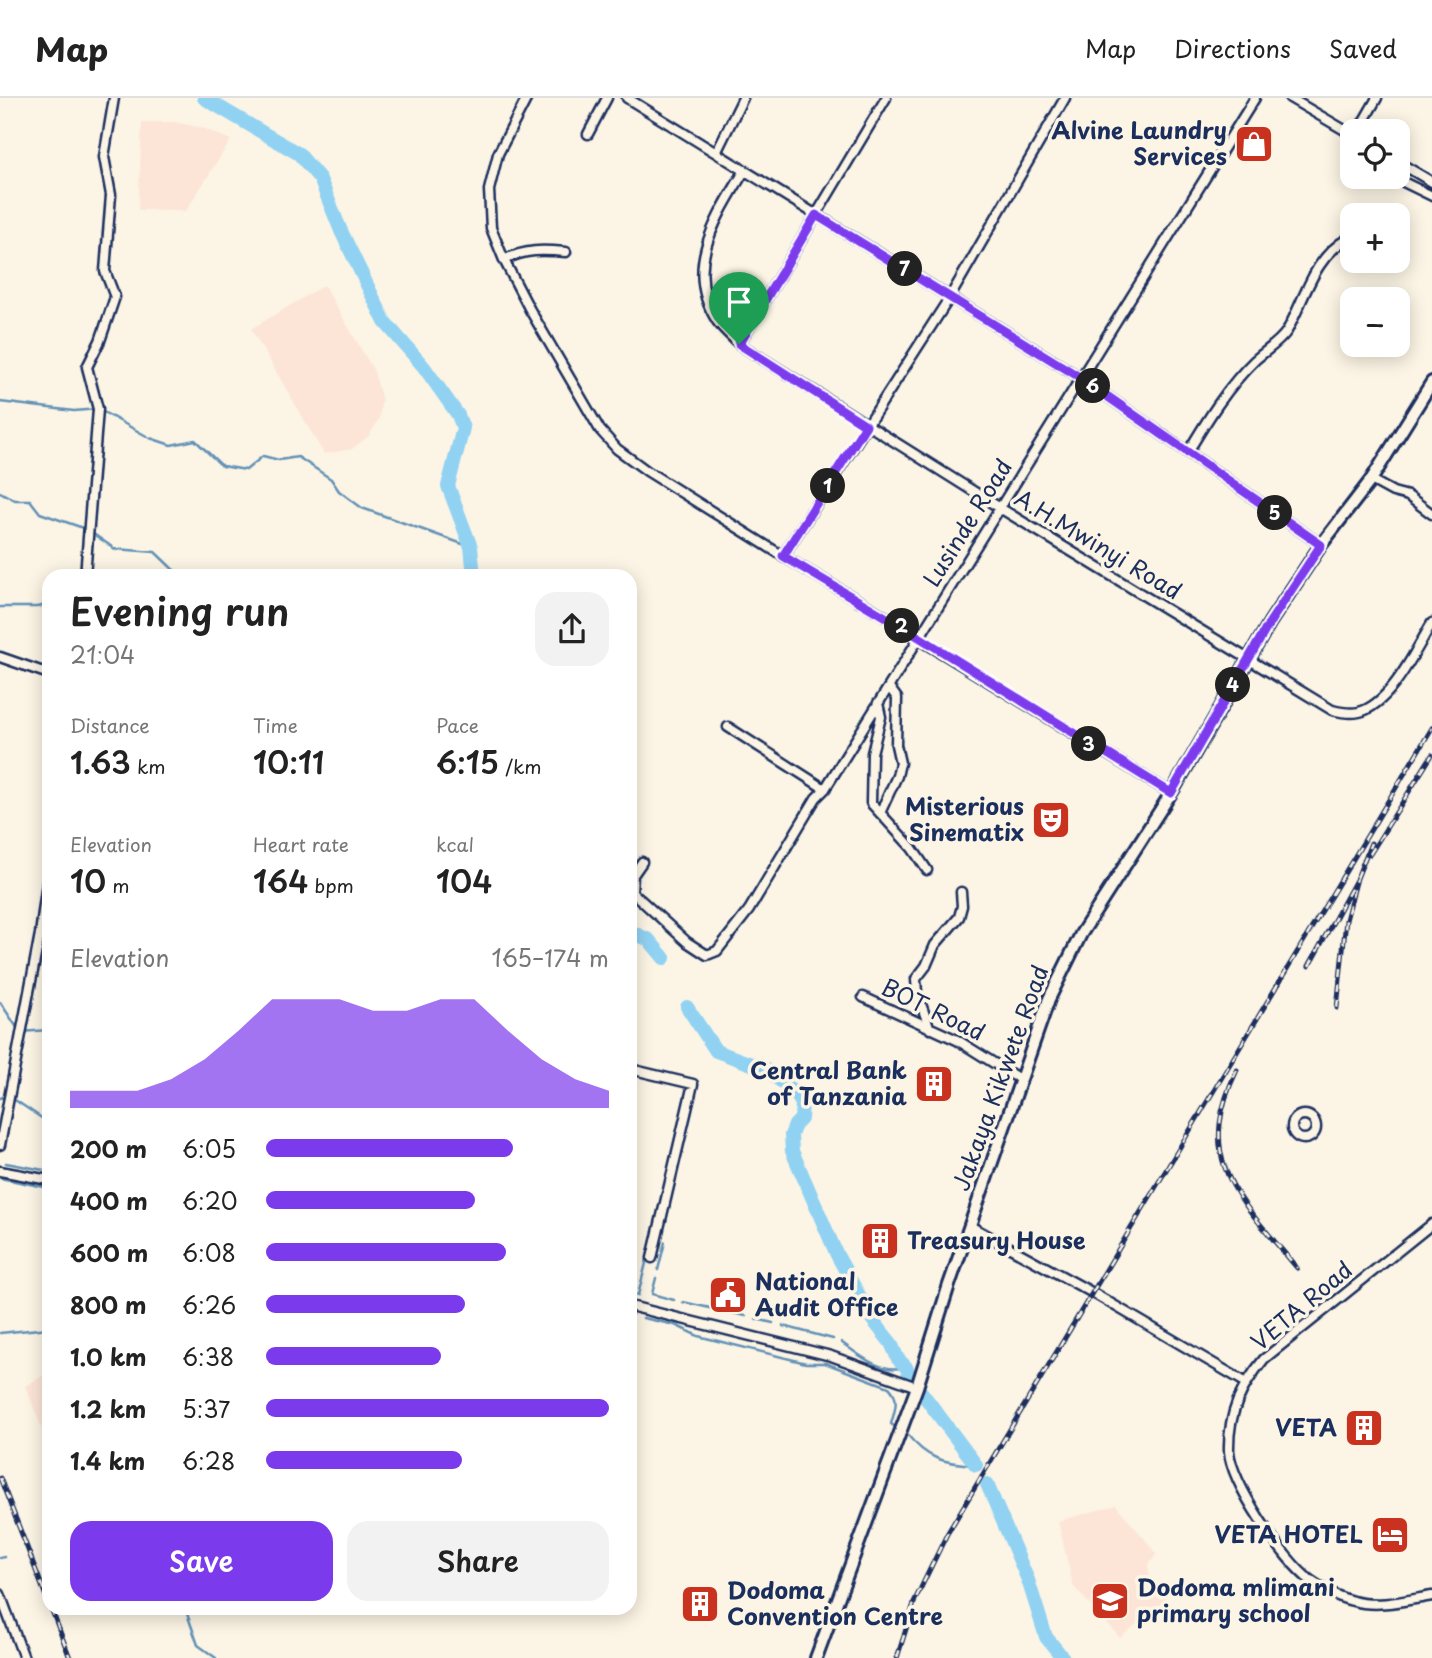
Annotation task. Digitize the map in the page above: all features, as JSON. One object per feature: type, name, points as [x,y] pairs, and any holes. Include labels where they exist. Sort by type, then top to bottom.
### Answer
[{"type":"main road","name":"Jakaya Kikwete Road","points":[[816,1658],[917,1387],[1049,999],[1081,934],[1171,793],[1248,658],[1321,545],[1371,480],[1432,382]]},
{"type":"street","points":[[86,569],[98,409],[87,367],[100,341],[115,297],[105,271],[111,195],[104,157],[114,98]]},
{"type":"street","points":[[527,98],[498,154],[489,190],[491,228],[530,310],[600,430],[617,449],[647,471],[783,556],[1171,793]]},
{"type":"street","points":[[588,134],[607,98]]},
{"type":"street","points":[[627,98],[1081,378],[1321,545]]},
{"type":"street","points":[[716,153],[743,98]]},
{"type":"street","points":[[739,344],[886,98]]},
{"type":"street","points":[[783,556],[950,297],[1065,98]]},
{"type":"street","name":"Lusinde Road","points":[[637,897],[687,942],[707,954],[717,951],[749,910],[816,797],[825,789],[1255,98]]},
{"type":"street","points":[[1290,98],[1340,127]]},
{"type":"street","points":[[1365,119],[1377,98]]},
{"type":"street","points":[[1410,169],[1432,182]]},
{"type":"street","name":"A.H.Mwinyi Road","points":[[745,170],[708,237],[701,274],[708,303],[718,322],[739,344],[1000,508],[1332,710],[1343,713],[1360,712],[1377,702],[1391,689],[1432,623]]},
{"type":"street","points":[[1410,185],[1432,196]]},
{"type":"street","points":[[1188,452],[1212,412],[1254,361],[1287,331],[1320,263],[1340,242]]},
{"type":"street","points":[[504,260],[529,251],[566,252]]},
{"type":"street","points":[[1371,480],[1393,492],[1408,496],[1432,514]]},
{"type":"street","points":[[0,657],[42,672]]},
{"type":"street","points":[[880,813],[900,763],[896,745],[897,698],[889,687]]},
{"type":"street","points":[[878,704],[881,717],[873,743],[870,797],[927,870]]},
{"type":"street","points":[[728,727],[825,789]]},
{"type":"street","name":"Lusinde Road","points":[[637,869],[642,862]]},
{"type":"street","points":[[930,1028],[917,993],[916,979],[926,966],[935,946],[959,917],[962,906],[961,892]]},
{"type":"street","points":[[0,1145],[42,945]]},
{"type":"street","name":"BOT Road","points":[[863,997],[957,1040],[1021,1080]]},
{"type":"street","points":[[637,1071],[693,1084],[652,1258]]},
{"type":"street","points":[[0,1171],[42,1179]]},
{"type":"street","name":"VETA Road","points":[[1432,1224],[1264,1359],[1245,1382],[1236,1405],[1230,1426],[1229,1453],[1237,1482],[1293,1564],[1310,1580],[1352,1601],[1380,1604],[1432,1596]]},
{"type":"street","points":[[970,1226],[1093,1293],[1245,1382]]},
{"type":"street","points":[[637,1308],[831,1356],[917,1387]]},
{"type":"street","points":[[0,1594],[24,1658]]},
{"type":"shaded area","points":[[142,122],[175,122],[203,128],[231,140],[186,211],[138,210]]},
{"type":"shaded area","points":[[324,285],[374,371],[382,400],[379,419],[369,436],[352,449],[324,454],[251,329]]},
{"type":"shaded area","points":[[42,1376],[42,1428],[25,1386]]},
{"type":"shaded area","points":[[1116,1505],[1154,1550],[1156,1555],[1148,1566],[1151,1580],[1167,1599],[1120,1638],[1073,1586],[1058,1521]]},
{"type":"waterway","points":[[204,98],[299,154],[320,179],[341,231],[385,322],[424,367],[458,415],[463,428],[448,486],[471,547],[473,569]]},
{"type":"waterway","points":[[0,402],[74,411],[98,409],[150,438],[171,445],[195,440],[222,466],[246,470],[263,456],[279,460],[298,457],[331,479],[339,491],[362,508],[471,547]]},
{"type":"waterway","points":[[0,492],[15,500],[30,500],[40,513],[86,529]]},
{"type":"waterway","points":[[92,533],[115,549],[155,552],[173,569]]},
{"type":"waterway","points":[[0,607],[42,606]]},
{"type":"waterway","points":[[637,934],[649,940],[664,958]]},
{"type":"waterway","points":[[0,1002],[20,1032],[42,1030]]},
{"type":"waterway","points":[[687,1007],[716,1051],[765,1069],[795,1092],[802,1104],[801,1119],[791,1135],[792,1151],[837,1255],[872,1319],[891,1343],[910,1376]]},
{"type":"waterway","points":[[0,1098],[9,1096],[42,1118]]},
{"type":"waterway","points":[[6,1163],[42,1170]]},
{"type":"waterway","points":[[0,1178],[42,1187]]},
{"type":"waterway","points":[[638,1295],[652,1239]]},
{"type":"waterway","points":[[658,1270],[665,1242]]},
{"type":"waterway","points":[[656,1278],[652,1294],[674,1300]]},
{"type":"waterway","points":[[683,1302],[746,1316]]},
{"type":"waterway","points":[[643,1318],[675,1325],[698,1336],[806,1363],[825,1363],[889,1387],[896,1400],[891,1424],[894,1426]]},
{"type":"waterway","points":[[756,1319],[773,1323]]},
{"type":"waterway","points":[[783,1326],[833,1339]]},
{"type":"waterway","points":[[0,1333],[42,1329]]},
{"type":"waterway","points":[[841,1342],[879,1366],[897,1369],[906,1367]]},
{"type":"waterway","points":[[922,1393],[976,1465]]},
{"type":"waterway","points":[[906,1433],[921,1449],[936,1458],[976,1465]]},
{"type":"waterway","points":[[987,1484],[1028,1580],[1046,1637],[1063,1658]]},
{"type":"waterway","points":[[0,1558],[4,1557]]},
{"type":"waterway","points":[[187,1615],[198,1645],[216,1658]]},
{"type":"railway","points":[[897,1658],[915,1600],[947,1534],[1432,728]]},
{"type":"railway","points":[[1370,854],[1432,755]]},
{"type":"railway","points":[[1357,878],[1371,843]]},
{"type":"railway","points":[[1309,966],[1357,878],[1346,920],[1337,1008]]},
{"type":"railway","points":[[1237,1070],[1224,1102],[1220,1130],[1221,1155],[1229,1178],[1242,1200],[1297,1268]]},
{"type":"railway","points":[[0,1478],[42,1586]]},
{"type":"railway","points":[[54,1615],[70,1658]]},
{"type":"place","name":"Alvine Laundry Services","points":[[1254,144]]},
{"type":"place","name":"Misterious Sinematix","points":[[1051,820]]},
{"type":"place","name":"Central Bank of Tanzania","points":[[934,1084]]},
{"type":"place","name":"Treasury House","points":[[880,1241]]},
{"type":"place","name":"National Audit Office","points":[[728,1295]]},
{"type":"place","name":"VETA","points":[[1364,1428]]},
{"type":"place","name":"VETA HOTEL","points":[[1390,1535]]},
{"type":"place","name":"Dodoma mlimani primary school","points":[[1110,1601]]},
{"type":"place","name":"Dodoma Convention Centre","points":[[700,1604]]},
{"type":"route","points":[[816,215],[1081,378],[1321,545],[1248,658],[1194,757],[1171,793],[783,556],[866,425],[739,344],[816,215]]}]
